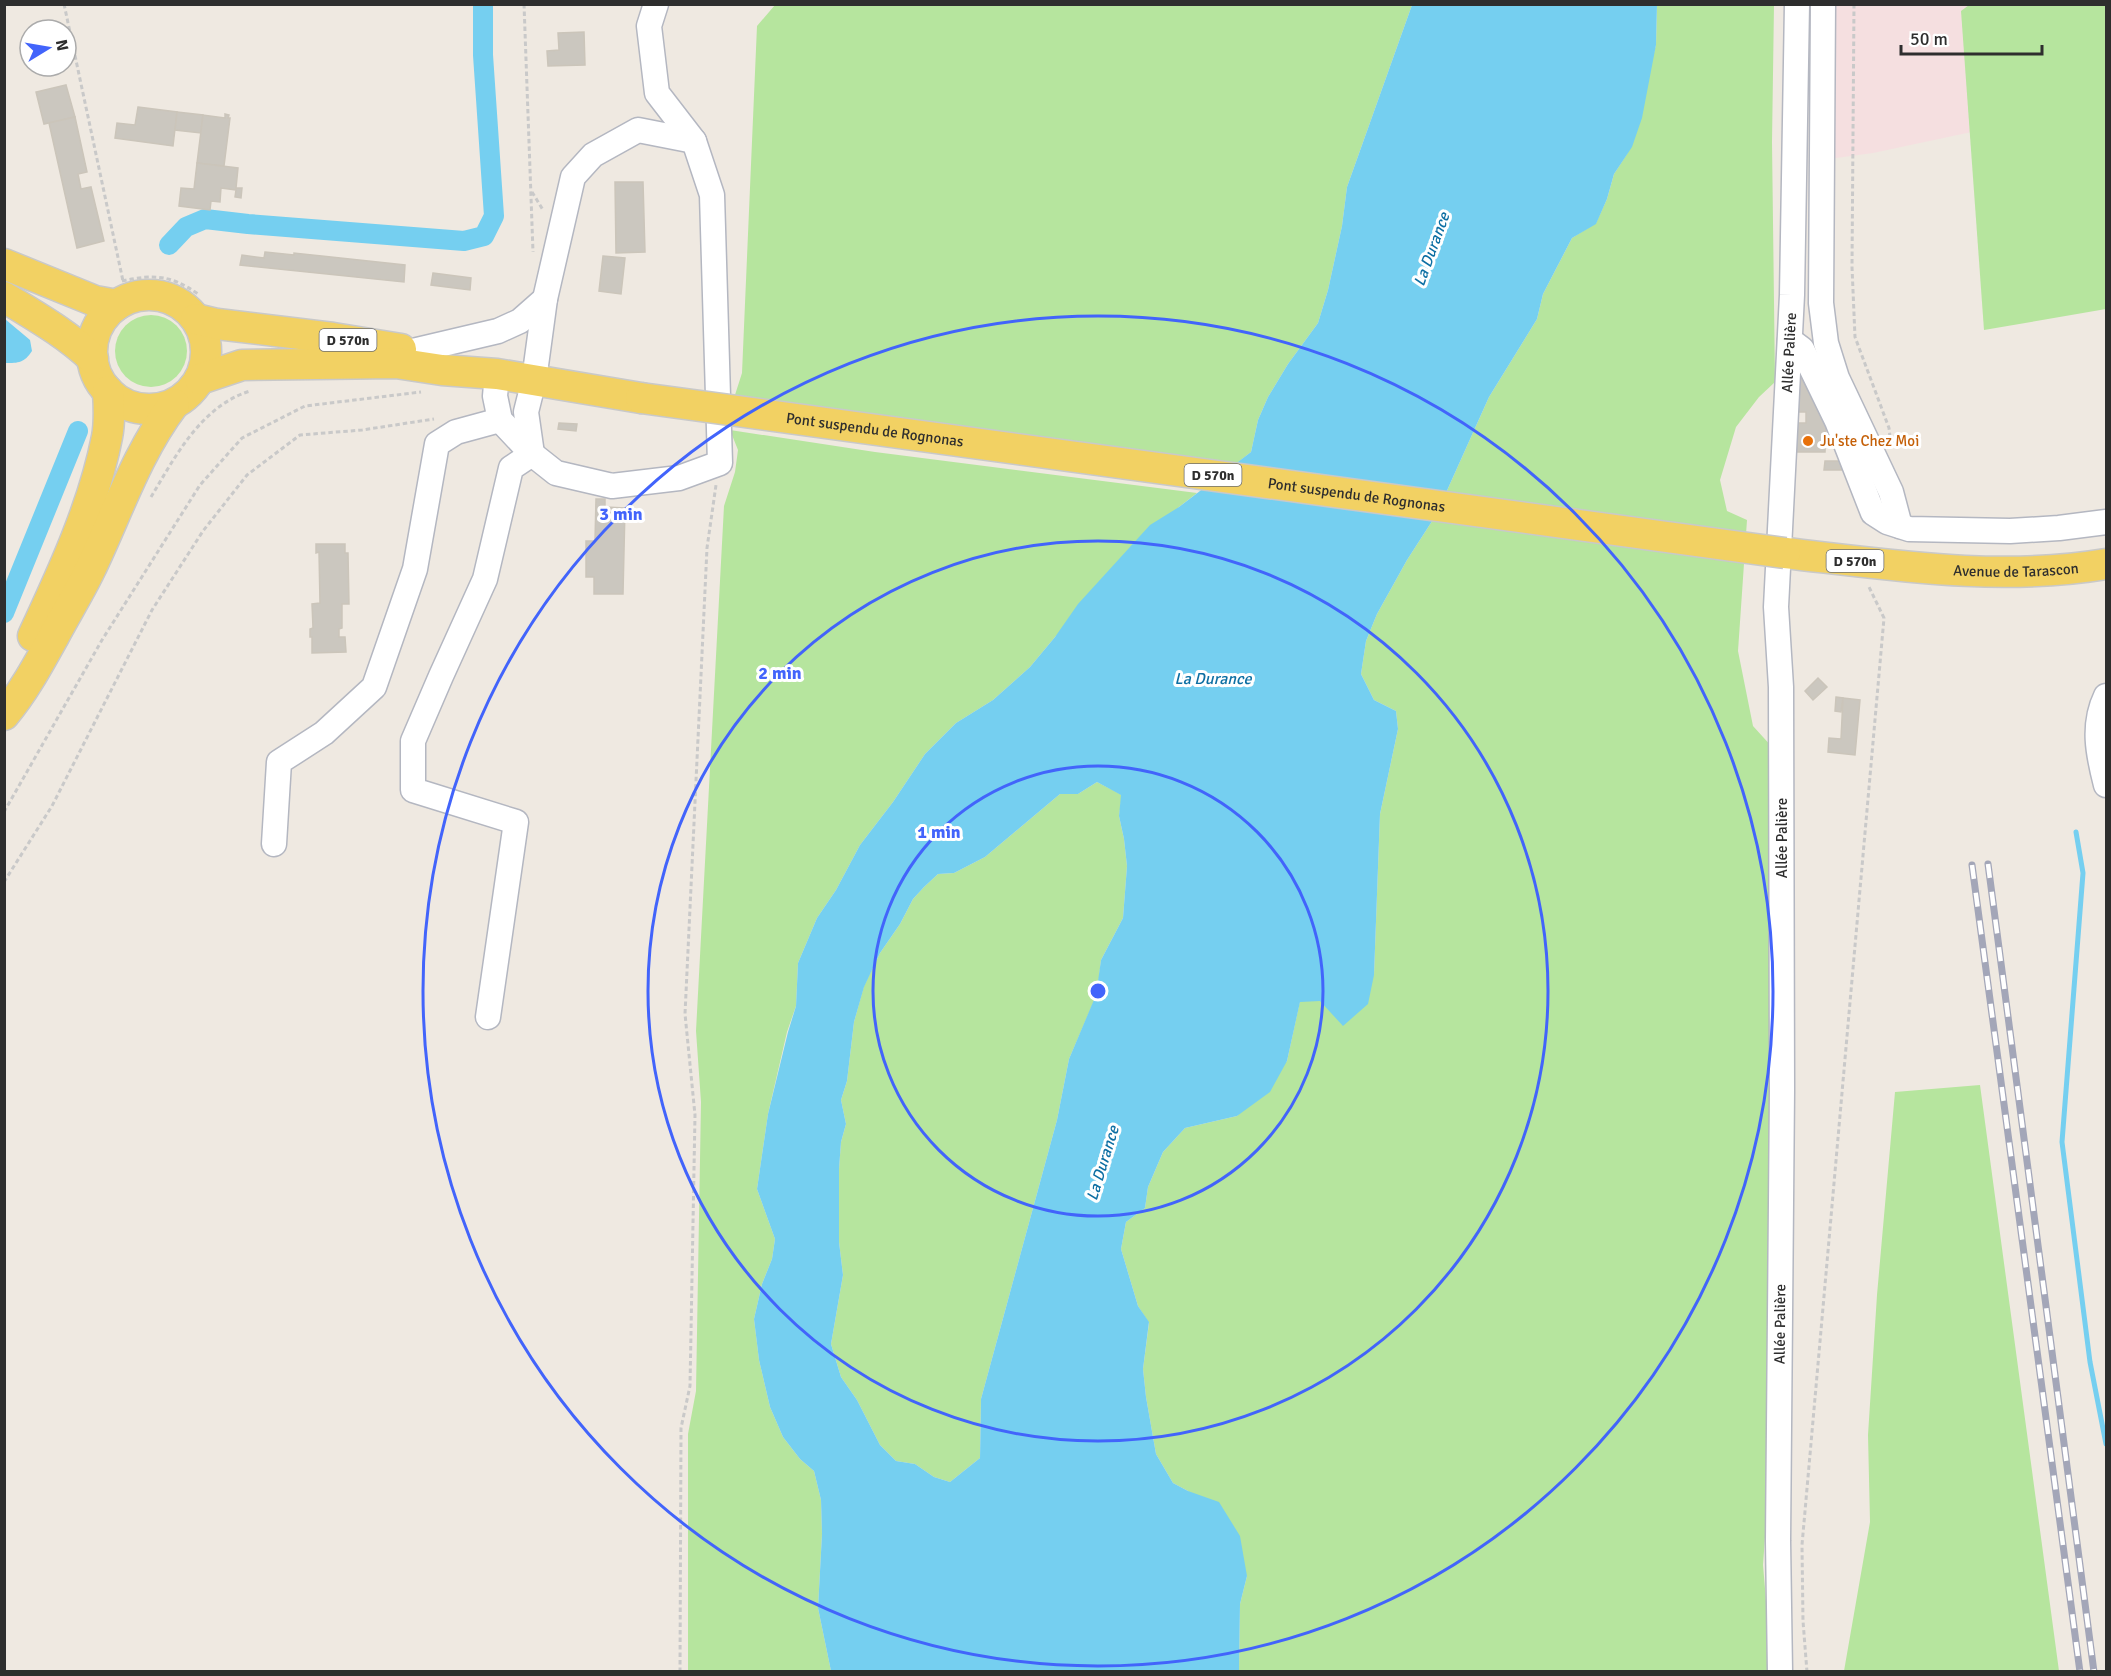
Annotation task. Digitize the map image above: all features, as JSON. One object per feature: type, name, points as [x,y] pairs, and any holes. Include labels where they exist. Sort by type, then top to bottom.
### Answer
[{"type":"main road","points":[[4,264],[95,301],[122,302]]},
{"type":"main road","points":[[4,715],[21,695],[90,570],[127,485],[161,422],[174,404],[189,393],[200,379],[205,364],[206,349],[203,333],[184,306],[168,298],[151,295],[133,297],[122,302],[102,319],[94,338],[93,359],[100,382],[122,402],[139,408],[157,409],[174,404]]},
{"type":"main road","points":[[4,297],[55,328],[93,359]]},
{"type":"main road","name":"D 570n","points":[[196,320],[413,351],[497,374]]},
{"type":"main road","name":"D 570n","points":[[200,379],[242,365],[396,363],[534,380]]},
{"type":"main road","name":"Pont suspendu de Rognonas","points":[[534,380],[641,398],[1857,561]]},
{"type":"main road","points":[[4,699],[55,590],[97,477],[107,436],[108,391]]},
{"type":"main road","name":"Avenue de Tarascon","points":[[1857,561],[1925,570],[2002,573],[2081,568],[2106,564]]},
{"type":"street","points":[[497,374],[495,396],[500,420],[532,454],[556,473],[612,486],[679,478],[720,463],[712,195],[693,141],[657,93],[649,26],[656,4]]},
{"type":"street","name":"Allée Palière","points":[[1780,1671],[1778,1541],[1782,1090],[1781,723],[1776,607],[1790,340],[1797,4]]},
{"type":"street","points":[[1823,4],[1821,303],[1826,343],[1837,378],[1891,492],[1900,526]]},
{"type":"street","points":[[532,454],[526,412],[534,380],[545,300],[573,177],[593,155],[638,130],[693,141]]},
{"type":"street","points":[[413,351],[498,331],[520,321],[545,300]]},
{"type":"street","points":[[1790,340],[1802,350],[1837,421],[1873,513],[1887,522],[1909,529],[2010,531],[2106,522]]},
{"type":"street","points":[[274,844],[279,762],[324,734],[374,687],[414,569],[437,444],[456,432],[500,420]]},
{"type":"street","points":[[489,1017],[516,822],[413,790],[413,741],[485,579],[511,468],[532,454]]},
{"type":"street","points":[[2106,696],[2098,719],[2097,736],[2099,758],[2106,785]]},
{"type":"path","points":[[64,4],[122,302]]},
{"type":"path","points":[[524,4],[533,253]]},
{"type":"path","points":[[1854,4],[1852,267],[1854,337],[1889,428],[1890,439]]},
{"type":"path","points":[[4,812],[102,640],[200,485],[242,438],[305,406],[423,392]]},
{"type":"path","points":[[174,459],[190,433],[228,399],[243,393]]},
{"type":"path","points":[[4,882],[52,806],[152,610],[203,531],[247,475],[300,435],[362,430],[439,418]]},
{"type":"path","points":[[680,1671],[681,1428],[690,1386],[695,1115],[685,1014],[707,549],[720,463]]},
{"type":"path","points":[[1807,1671],[1803,1621],[1802,1545],[1884,618],[1857,561]]},
{"type":"shaded area","points":[[1831,5],[2106,5],[2106,111],[1967,133],[1873,153],[1829,159]]},
{"type":"green space","points":[[775,5],[1412,5],[1347,187],[1342,226],[1318,323],[1288,364],[1268,397],[1258,420],[1251,452],[1237,463],[734,398],[742,373],[757,26]]},
{"type":"green space","points":[[1657,5],[1774,5],[1772,142],[1775,382],[1759,397],[1736,427],[1720,480],[1727,511],[1747,520],[1738,651],[1753,726],[1773,748],[1772,1440],[1763,1565],[1772,1671],[1239,1671],[1240,1604],[1247,1576],[1188,1491],[1173,1483],[1156,1454],[1143,1369],[1149,1323],[1138,1306],[1121,1249],[1126,1222],[1145,1208],[1148,1187],[1163,1152],[1185,1128],[1237,1116],[1287,1061],[1300,1001],[1320,1001],[1374,975],[1380,814],[1398,729],[1396,711],[1374,700],[1361,674],[1366,641],[1377,614],[1407,560],[1436,515],[1489,397],[1537,319],[1543,294],[1572,238],[1596,223],[1607,199],[1614,174],[1627,154],[1656,45]]},
{"type":"green space","points":[[1969,5],[2106,5],[2106,309],[1984,330],[1961,11]]},
{"type":"green space","points":[[151,315],[171,321],[181,331],[187,351],[181,371],[171,381],[151,387],[131,381],[121,371],[115,351],[121,331],[131,321]]},
{"type":"green space","points":[[730,430],[875,452],[1197,493],[1179,507],[1055,637],[1030,667],[993,700],[956,723],[925,754],[893,802],[860,845],[836,890],[817,918],[798,963],[796,1006],[787,1032],[768,1114],[757,1189],[775,1239],[772,1259],[762,1284],[754,1319],[759,1360],[770,1407],[783,1437],[800,1459],[814,1471],[821,1500],[822,1534],[818,1608],[831,1671],[688,1672],[688,1434],[696,1391],[701,1102],[696,1031],[724,506],[735,472],[738,450]]},
{"type":"green space","points":[[1097,782],[1122,795],[1119,816],[1127,866],[1123,918],[1101,960],[1097,994],[1069,1059],[1057,1120],[981,1399],[980,1458],[950,1482],[934,1477],[915,1464],[896,1461],[880,1445],[857,1400],[841,1377],[831,1344],[843,1275],[839,1242],[839,1169],[841,1142],[846,1124],[841,1100],[847,1081],[854,1022],[864,986],[880,953],[900,924],[913,899],[924,887],[938,874],[954,873],[985,857],[1060,794],[1078,794]]},
{"type":"green space","points":[[1980,1085],[2059,1671],[1844,1671],[1870,1522],[1868,1435],[1877,1295],[1895,1092]]},
{"type":"water","name":"La Durance","points":[[1412,5],[1657,5],[1656,45],[1642,118],[1632,147],[1614,174],[1607,199],[1596,224],[1572,238],[1543,294],[1537,319],[1489,397],[1436,515],[1407,560],[1377,614],[1366,641],[1361,674],[1374,700],[1396,711],[1398,729],[1380,814],[1374,975],[1368,1004],[1343,1026],[1320,1001],[1300,1002],[1287,1061],[1270,1092],[1237,1116],[1185,1128],[1163,1152],[1148,1187],[1145,1208],[1126,1222],[1121,1249],[1138,1306],[1149,1322],[1143,1369],[1156,1454],[1173,1483],[1219,1502],[1240,1536],[1247,1576],[1240,1604],[1239,1671],[831,1671],[818,1608],[822,1534],[821,1500],[814,1471],[800,1459],[783,1437],[770,1407],[759,1360],[754,1319],[762,1284],[772,1259],[775,1239],[757,1189],[768,1114],[796,1006],[798,963],[817,918],[836,890],[860,845],[893,802],[925,754],[956,723],[993,700],[1030,667],[1078,604],[1150,525],[1179,507],[1251,452],[1258,420],[1268,397],[1288,364],[1318,323],[1342,226],[1347,187]],"holes":[[[1097,782],[1121,795],[1119,816],[1127,866],[1123,918],[1101,960],[1096,995],[1069,1059],[1057,1120],[981,1399],[980,1458],[950,1482],[934,1477],[915,1464],[896,1461],[880,1445],[857,1400],[841,1377],[831,1344],[843,1275],[839,1242],[839,1169],[841,1142],[846,1124],[841,1100],[847,1081],[854,1022],[864,987],[880,953],[900,924],[913,899],[938,874],[954,873],[985,857],[1060,794],[1078,794]]]},
{"type":"water","points":[[5,319],[30,340],[32,351],[21,362],[5,363]]},
{"type":"building","points":[[584,32],[585,65],[548,66],[547,51],[559,50],[558,33]]},
{"type":"building","points":[[66,85],[75,117],[44,124],[36,92]]},
{"type":"building","points":[[138,107],[177,112],[173,146],[115,138],[117,123],[135,125]]},
{"type":"building","points":[[177,112],[203,115],[201,133],[175,130]]},
{"type":"building","points":[[225,114],[230,118],[224,166],[197,163],[203,115],[225,118]]},
{"type":"building","points":[[75,117],[87,172],[78,174],[81,189],[91,187],[104,241],[77,248],[49,123]]},
{"type":"building","points":[[197,163],[238,168],[236,188],[242,188],[241,198],[235,197],[236,190],[221,188],[220,202],[211,201],[210,210],[179,206],[181,188],[194,189]]},
{"type":"building","points":[[615,182],[643,182],[645,252],[616,253]]},
{"type":"building","points":[[265,252],[405,265],[404,282],[240,265],[242,255],[264,258]]},
{"type":"building","points":[[603,256],[625,258],[621,294],[599,291]]},
{"type":"building","points":[[433,273],[471,278],[470,290],[431,285]]},
{"type":"building","points":[[1795,355],[1826,424],[1825,452],[1792,452],[1793,423],[1806,423],[1806,412],[1794,412]]},
{"type":"building","points":[[559,423],[577,424],[576,431],[558,429]]},
{"type":"building","points":[[1825,461],[1843,461],[1843,470],[1824,470]]},
{"type":"building","points":[[596,499],[605,499],[605,507],[625,508],[623,594],[594,594],[594,577],[586,577],[586,541],[595,541]]},
{"type":"building","points":[[316,544],[345,544],[345,553],[348,553],[349,604],[342,604],[342,628],[339,629],[339,637],[345,637],[346,652],[312,653],[310,629],[313,628],[312,604],[320,603],[319,552],[316,553]]},
{"type":"building","points":[[1818,678],[1827,687],[1813,700],[1805,691]]},
{"type":"building","points":[[1836,697],[1843,698],[1841,712],[1835,711]]},
{"type":"building","points":[[1843,698],[1860,700],[1855,755],[1828,752],[1829,738],[1841,739]]},
{"type":"waterway","points":[[169,245],[186,227],[205,219],[464,241],[484,236],[494,216],[483,55],[483,4]]},
{"type":"waterway","points":[[4,613],[78,431]]},
{"type":"waterway","points":[[2076,832],[2083,873],[2062,1142],[2090,1362],[2106,1444]]},
{"type":"railway","points":[[1988,864],[2094,1672]]},
{"type":"railway","points":[[1972,865],[2080,1672]]},
{"type":"place","name":"Ju'ste Chez Moi","points":[[1808,441]]}]
